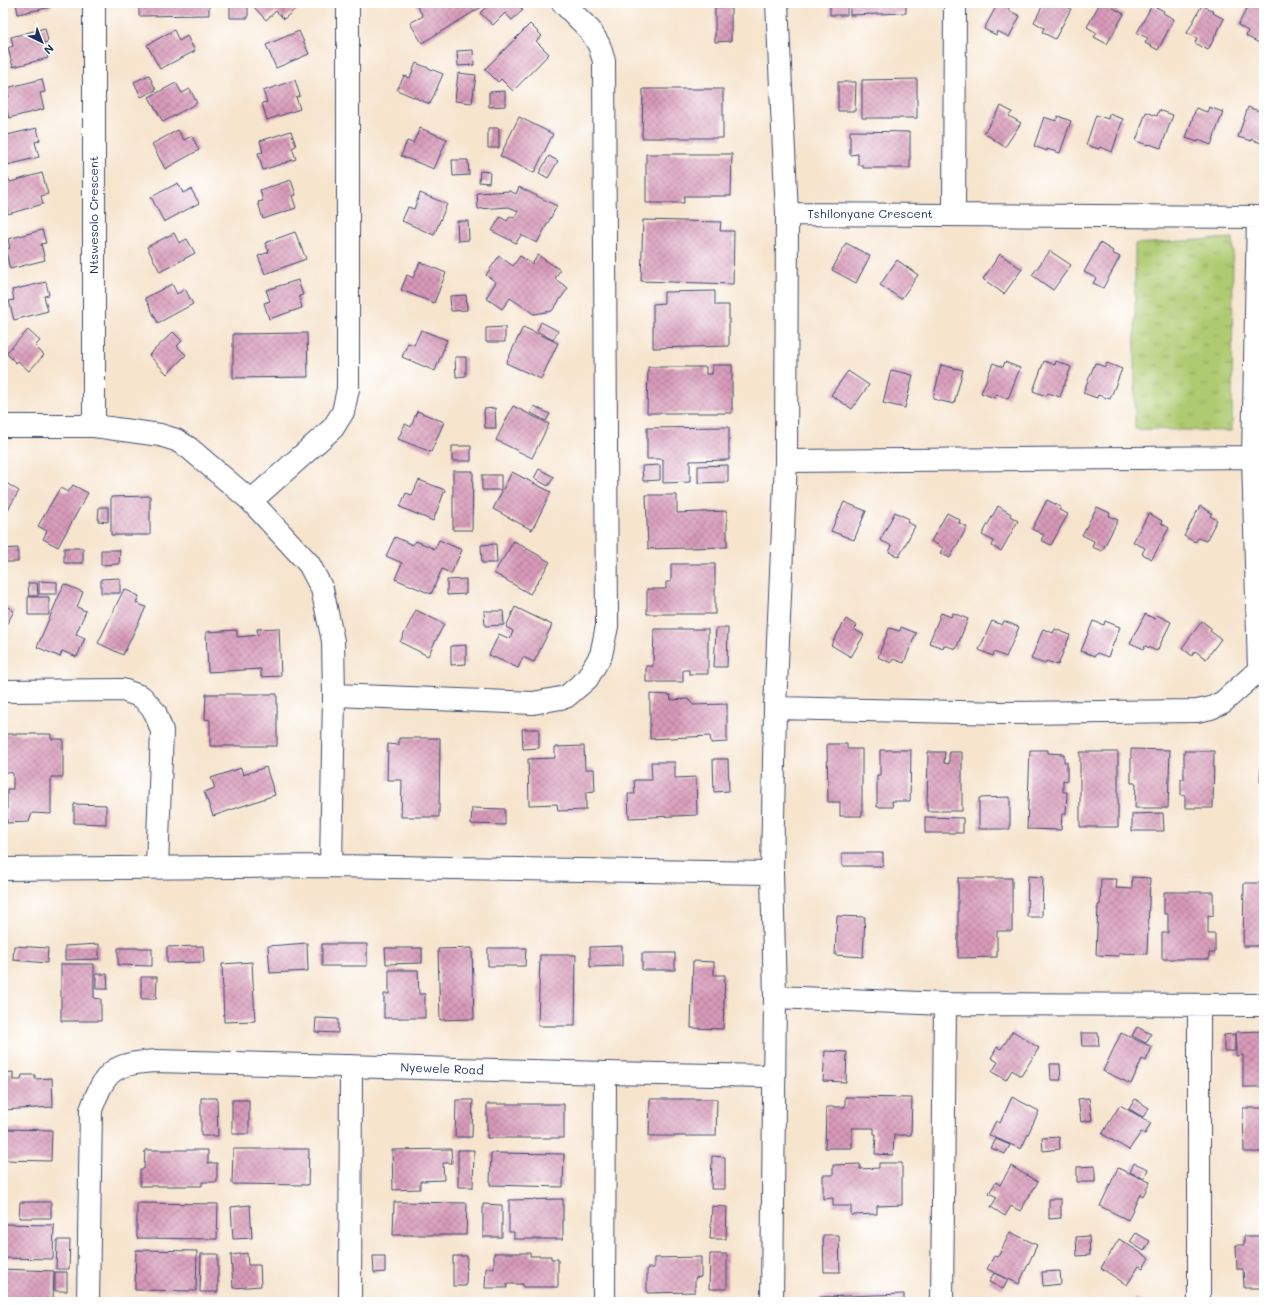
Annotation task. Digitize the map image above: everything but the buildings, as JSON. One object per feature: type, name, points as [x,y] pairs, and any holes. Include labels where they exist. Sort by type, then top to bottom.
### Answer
[{"type":"street","name":"Ntswesolo Crescent","points":[[94,3],[94,426]]},
{"type":"street","points":[[251,501],[333,428],[343,412],[348,389],[348,3]]},
{"type":"street","points":[[334,695],[533,703],[566,697],[587,679],[601,655],[607,626],[604,61],[599,45],[590,30],[563,3]]},
{"type":"street","points":[[772,1302],[775,997],[772,873],[775,708],[786,461],[787,214],[777,3]]},
{"type":"street","points":[[954,214],[955,3]]},
{"type":"street","name":"Tshilonyane Crescent","points":[[787,214],[1261,217]]},
{"type":"street","points":[[775,708],[1003,713],[1197,711],[1211,708],[1223,702],[1261,669],[1254,457],[1261,217]]},
{"type":"street","points":[[3,426],[94,426],[160,435],[176,440],[189,448],[251,501],[309,564],[322,589],[334,641],[331,866]]},
{"type":"street","points":[[786,461],[1254,457]]},
{"type":"street","points":[[3,691],[123,690],[142,697],[155,712],[162,731],[157,867]]},
{"type":"street","points":[[3,869],[331,866],[772,873]]},
{"type":"street","points":[[775,997],[945,1004],[1264,1005]]},
{"type":"street","points":[[942,1302],[945,1004]]},
{"type":"street","points":[[1199,1005],[1199,1302]]},
{"type":"street","name":"Nyewele Road","points":[[88,1302],[91,1110],[99,1088],[112,1070],[133,1062],[156,1061],[774,1076]]},
{"type":"street","points":[[350,1302],[351,1066]]},
{"type":"street","points":[[604,1302],[605,1073]]},
{"type":"green space","points":[[1233,238],[1232,431],[1135,429],[1135,244]]}]
